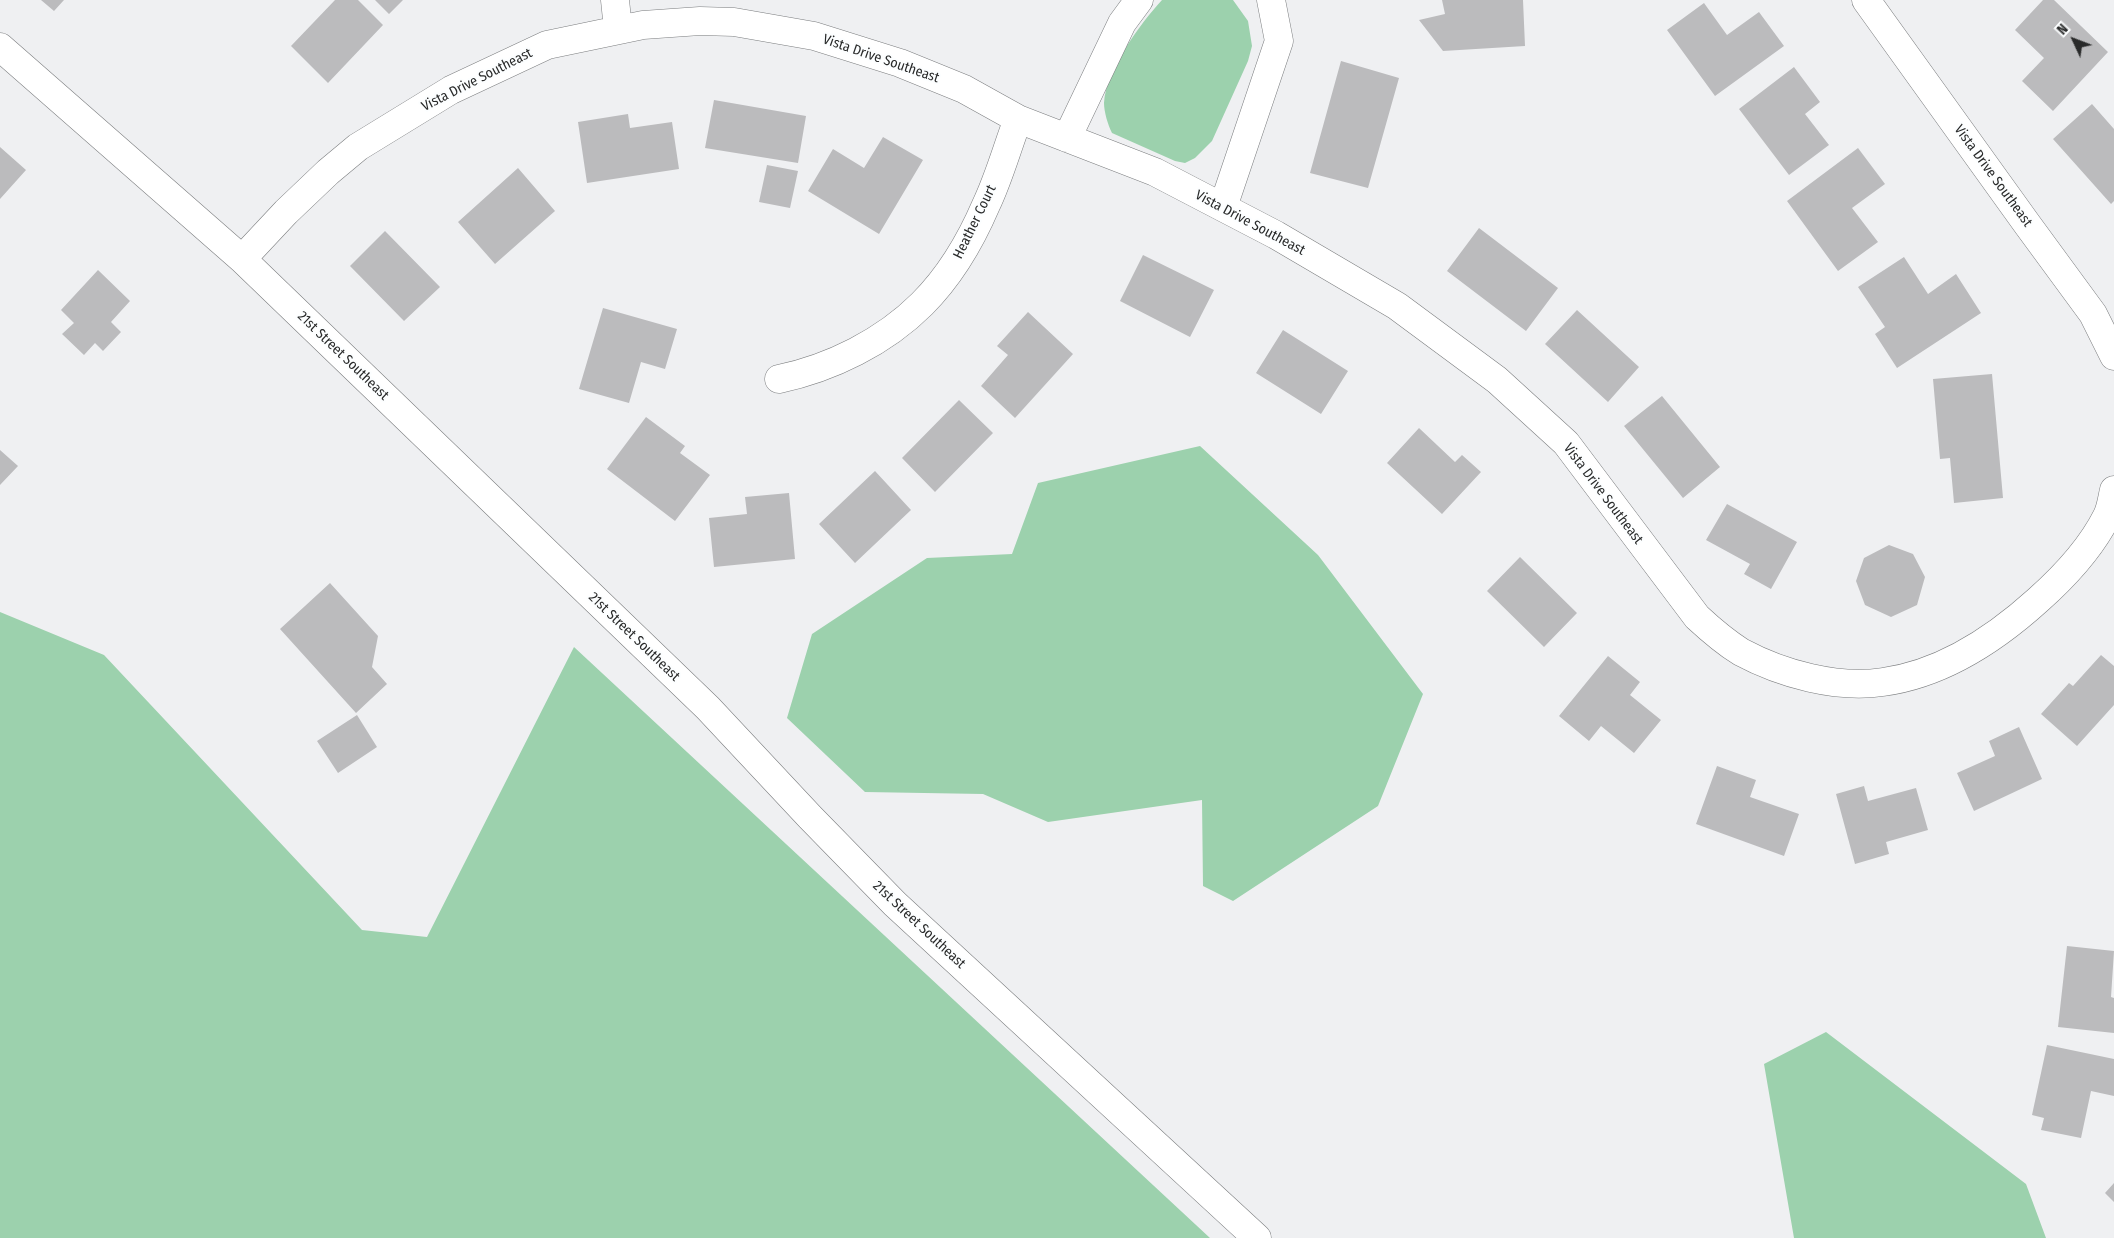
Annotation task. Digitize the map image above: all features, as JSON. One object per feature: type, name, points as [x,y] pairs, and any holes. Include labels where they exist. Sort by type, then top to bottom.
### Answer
[{"type":"street","points":[[615,0],[618,30]]},
{"type":"street","points":[[1067,138],[1122,22],[1139,0]]},
{"type":"street","points":[[1224,208],[1279,41],[1271,0]]},
{"type":"street","name":"Vista Drive Southeast","points":[[1866,0],[2026,224],[2093,314],[2114,356]]},
{"type":"street","name":"Vista Drive Southeast","points":[[242,259],[328,172],[358,148],[451,90],[547,45],[643,25],[734,22],[814,36],[900,63],[964,90],[1018,119],[1155,172],[1276,235],[1397,306],[1497,380],[1566,443],[1697,617],[1716,635],[1742,652],[1774,667],[1808,677],[1849,684],[1883,682],[1925,671],[1966,654],[1995,635],[2058,582],[2090,544],[2108,514],[2114,490]]},
{"type":"street","name":"21st Street Southeast","points":[[0,47],[242,259],[708,708],[895,904],[1258,1238]]},
{"type":"street","name":"Heather Court","points":[[779,380],[831,363],[880,338],[923,304],[957,260],[986,205],[1018,119]]},
{"type":"green space","points":[[1162,0],[1233,0],[1248,21],[1252,46],[1248,61],[1212,141],[1195,158],[1185,163],[1175,161],[1112,133],[1104,103],[1106,90],[1117,62],[1135,34]]},
{"type":"green space","points":[[1200,446],[1318,555],[1423,694],[1378,806],[1233,901],[1203,886],[1202,800],[1048,822],[983,794],[865,792],[787,718],[812,634],[927,558],[1012,554],[1038,483]]},
{"type":"green space","points":[[0,612],[104,655],[362,930],[427,937],[574,647],[1210,1238],[0,1238]]},
{"type":"green space","points":[[1826,1032],[2026,1184],[2046,1238],[1794,1238],[1764,1064]]},
{"type":"building","points":[[41,0],[64,0],[54,11]]},
{"type":"building","points":[[335,0],[358,0],[383,25],[328,83],[291,46]]},
{"type":"building","points":[[375,0],[403,0],[389,14]]},
{"type":"building","points":[[1442,0],[1523,0],[1525,46],[1443,51],[1419,20],[1445,14]]},
{"type":"building","points":[[2043,0],[2054,0],[2108,52],[2053,111],[2022,81],[2044,58],[2015,30]]},
{"type":"building","points":[[1704,3],[1727,35],[1759,12],[1784,46],[1715,96],[1667,30]]},
{"type":"building","points":[[1341,61],[1399,78],[1368,188],[1310,173]]},
{"type":"building","points":[[1794,67],[1820,102],[1805,114],[1829,145],[1789,175],[1739,109]]},
{"type":"building","points":[[714,100],[806,116],[798,163],[705,148]]},
{"type":"building","points":[[2092,104],[2114,129],[2114,201],[2111,204],[2053,139]]},
{"type":"building","points":[[628,114],[630,128],[672,122],[679,169],[587,183],[578,122]]},
{"type":"building","points":[[883,137],[923,160],[879,234],[808,191],[833,149],[864,168]]},
{"type":"building","points":[[0,147],[26,170],[0,199]]},
{"type":"building","points":[[1858,148],[1885,184],[1852,208],[1878,242],[1838,271],[1787,201]]},
{"type":"building","points":[[767,165],[798,171],[790,208],[759,202]]},
{"type":"building","points":[[518,168],[555,211],[495,264],[458,222]]},
{"type":"building","points":[[1479,228],[1558,288],[1526,331],[1447,271]]},
{"type":"building","points":[[385,231],[440,287],[404,321],[350,266]]},
{"type":"building","points":[[1143,255],[1214,290],[1190,337],[1120,301]]},
{"type":"building","points":[[1904,257],[1928,294],[1956,274],[1981,313],[1897,368],[1875,334],[1885,327],[1858,287]]},
{"type":"building","points":[[98,270],[130,301],[111,322],[121,332],[103,351],[95,343],[84,355],[62,334],[74,323],[61,310]]},
{"type":"building","points":[[603,308],[677,329],[665,369],[641,362],[629,403],[579,389]]},
{"type":"building","points":[[1577,310],[1639,367],[1608,402],[1545,344]]},
{"type":"building","points":[[1028,312],[1073,354],[1015,418],[981,386],[1008,355],[997,346]]},
{"type":"building","points":[[1283,330],[1348,371],[1321,414],[1256,373]]},
{"type":"building","points":[[1992,374],[2003,498],[1954,503],[1950,458],[1940,459],[1933,379]]},
{"type":"building","points":[[1662,396],[1720,467],[1683,498],[1624,426]]},
{"type":"building","points":[[959,400],[993,433],[935,492],[902,458]]},
{"type":"building","points":[[646,417],[685,446],[680,453],[710,475],[675,521],[607,469]]},
{"type":"building","points":[[1419,428],[1455,462],[1462,455],[1481,472],[1442,514],[1387,463]]},
{"type":"building","points":[[0,450],[18,466],[0,485]]},
{"type":"building","points":[[875,471],[911,510],[855,563],[819,524]]},
{"type":"building","points":[[789,493],[795,559],[714,567],[709,518],[747,514],[745,497]]},
{"type":"building","points":[[1727,504],[1797,542],[1771,589],[1744,574],[1750,564],[1706,540]]},
{"type":"building","points":[[1889,545],[1913,554],[1925,577],[1917,605],[1891,617],[1865,605],[1856,581],[1864,558]]},
{"type":"building","points":[[1520,557],[1577,613],[1544,647],[1487,591]]},
{"type":"building","points":[[330,583],[378,636],[372,667],[387,684],[356,713],[280,629]]},
{"type":"building","points":[[2101,655],[2114,666],[2114,705],[2077,746],[2041,714],[2069,683],[2073,686]]},
{"type":"building","points":[[1608,656],[1640,682],[1630,695],[1661,720],[1634,753],[1601,726],[1589,741],[1559,716]]},
{"type":"building","points":[[357,715],[377,747],[338,773],[317,741]]},
{"type":"building","points":[[2019,727],[2042,779],[1974,811],[1957,773],[1995,756],[1989,741]]},
{"type":"building","points":[[1717,766],[1756,780],[1750,797],[1799,814],[1784,856],[1696,824]]},
{"type":"building","points":[[1864,786],[1868,801],[1916,788],[1928,830],[1886,842],[1889,854],[1855,864],[1836,794]]},
{"type":"building","points":[[2067,946],[2114,951],[2111,997],[2114,998],[2114,1033],[2058,1027]]},
{"type":"building","points":[[2047,1045],[2114,1059],[2114,1096],[2091,1091],[2081,1138],[2041,1130],[2044,1118],[2032,1115]]},
{"type":"building","points":[[2114,1183],[2114,1202],[2105,1193]]}]
